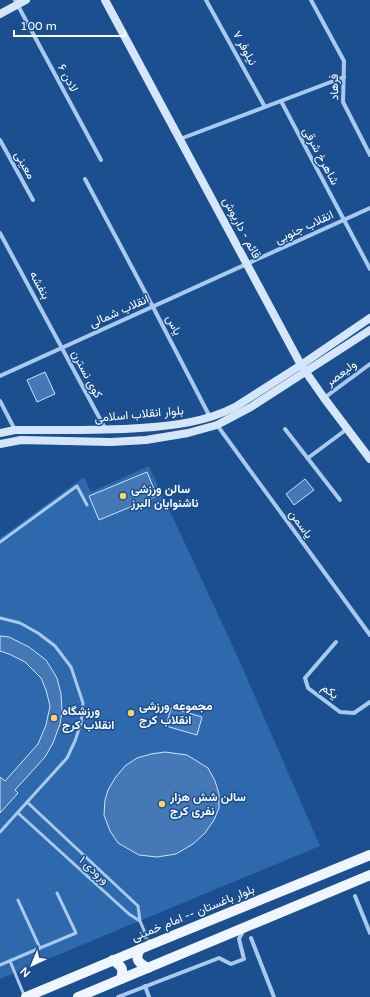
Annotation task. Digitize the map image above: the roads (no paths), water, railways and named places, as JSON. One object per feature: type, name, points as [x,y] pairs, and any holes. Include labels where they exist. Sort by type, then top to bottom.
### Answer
[{"type":"main road","points":[[0,14],[16,2],[26,0]]},
{"type":"main road","name":"قائم - داریوش","points":[[105,0],[306,373],[370,459]]},
{"type":"main road","name":"بلوار انقلاب اسلامی","points":[[0,433],[15,430],[106,430],[156,427],[210,418],[235,408],[370,318]]},
{"type":"main road","name":"بلوار انقلاب اسلامی","points":[[0,444],[21,440],[111,442],[146,440],[188,433],[217,425],[251,407],[306,373],[370,330]]},
{"type":"main road","points":[[210,418],[217,425]]},
{"type":"main road","name":"بلوار باغستان -- امام خمینی","points":[[26,997],[370,854]]},
{"type":"main road","points":[[78,997],[370,875]]},
{"type":"main road","points":[[140,949],[137,955],[138,960],[140,964],[148,968]]},
{"type":"main road","points":[[113,960],[122,968],[123,972],[121,979]]},
{"type":"street","name":"نیلوفر ۷","points":[[206,0],[266,107]]},
{"type":"street","name":"فرهاد","points":[[311,0],[344,61],[343,102],[370,155]]},
{"type":"street","name":"لادن ۶","points":[[16,2],[101,160]]},
{"type":"street","points":[[180,139],[344,77]]},
{"type":"street","name":"شاهرخ شرقی","points":[[281,101],[370,269]]},
{"type":"street","name":"معینی","points":[[0,140],[33,200]]},
{"type":"street","name":"یاس","points":[[85,180],[210,418]]},
{"type":"street","name":"انقلاب جنوبی","points":[[247,264],[370,208]]},
{"type":"street","name":"بنفشه","points":[[0,233],[62,348]]},
{"type":"street","name":"انقلاب شمالی","points":[[0,376],[247,264]]},
{"type":"street","name":"کوی نسترن","points":[[62,348],[106,430]]},
{"type":"street","name":"ولیعصر","points":[[324,398],[370,365]]},
{"type":"street","points":[[0,401],[15,430]]},
{"type":"street","name":"یاسمن","points":[[217,425],[370,635]]},
{"type":"street","points":[[285,429],[340,500]]},
{"type":"street","points":[[308,458],[347,429]]},
{"type":"street","name":"یکم","points":[[336,642],[305,678],[308,688],[340,712],[354,713],[370,702]]},
{"type":"street","points":[[355,896],[370,933]]},
{"type":"street","points":[[118,997],[220,958],[231,964],[244,959],[239,939],[245,927]]},
{"type":"street","points":[[251,938],[274,997]]},
{"type":"street","points":[[145,986],[149,997]]},
{"type":"lane","points":[[0,542],[77,486],[87,505]]},
{"type":"lane","points":[[0,618],[20,623],[38,632],[54,646],[71,667],[83,703],[81,723],[75,742],[67,758],[0,832]]},
{"type":"lane","points":[[27,802],[138,906],[140,921],[150,945]]},
{"type":"lane","name":"ورودی ۱","points":[[18,813],[129,914],[140,921]]},
{"type":"lane","points":[[0,965],[76,933],[57,893]]},
{"type":"lane","points":[[18,900],[40,948]]},
{"type":"lane","points":[[10,961],[26,997]]},
{"type":"place","name":"سالن ورزشی ناشنوایان البرز","points":[[123,496]]},
{"type":"place","name":"مجموعه ورزشی انقلاب کرج","points":[[131,713]]},
{"type":"place","name":"ورزشگاه انقلاب کرج","points":[[54,718]]},
{"type":"place","name":"سالن شش هزار نفری کرج","points":[[162,804]]}]
